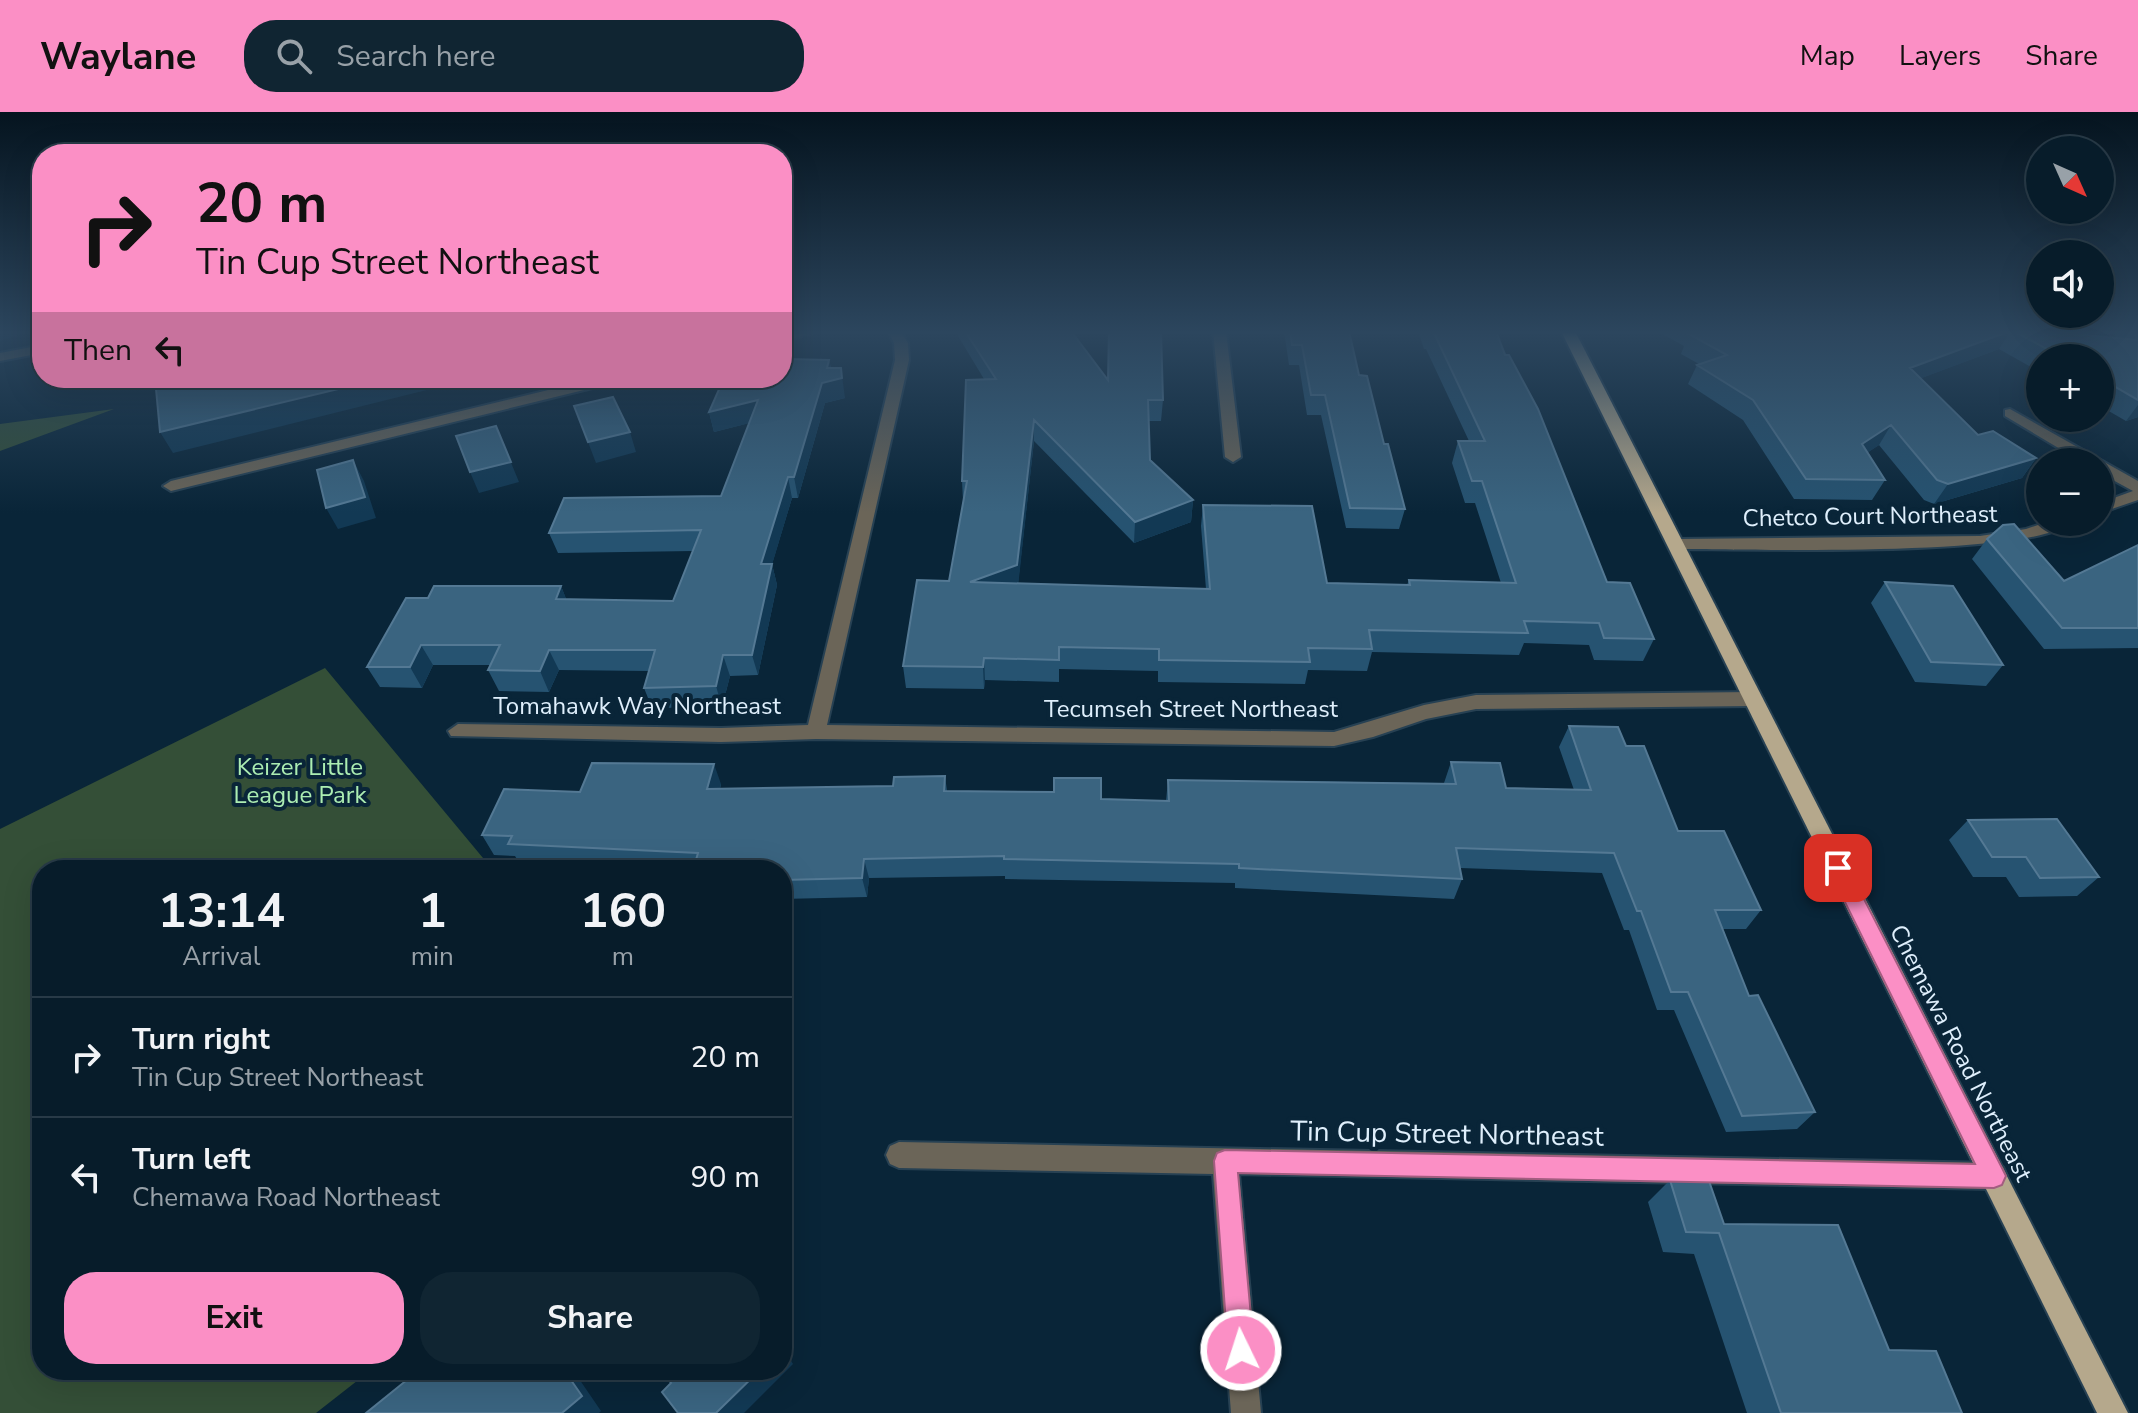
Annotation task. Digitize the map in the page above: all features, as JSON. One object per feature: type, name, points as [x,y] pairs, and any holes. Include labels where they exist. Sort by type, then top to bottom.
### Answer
[{"type":"main road","name":"Chemawa Road Northeast","points":[[1599,392],[2113,1413]]},
{"type":"street","points":[[171,486],[559,392]]},
{"type":"street","points":[[816,732],[895,392]]},
{"type":"street","points":[[1226,392],[1233,457]]},
{"type":"street","points":[[2010,413],[2069,448]]},
{"type":"street","points":[[2114,474],[2138,488]]},
{"type":"street","points":[[2114,503],[2138,495]]},
{"type":"street","name":"Chetco Court Northeast","points":[[1677,544],[1980,541],[2026,534]]},
{"type":"street","name":"Tecumseh Street Northeast","points":[[816,732],[1334,739],[1373,730],[1424,712],[1476,702],[1753,699]]},
{"type":"street","name":"Tomahawk Way Northeast","points":[[458,731],[721,735],[816,732]]},
{"type":"street","name":"Tin Cup Street Northeast","points":[[899,1155],[1994,1176]]},
{"type":"street","points":[[1225,1161],[1246,1413]]},
{"type":"green space","points":[[114,409],[0,451],[0,424]]},
{"type":"green space","name":"Keizer Little League Park","points":[[325,668],[485,860],[32,860],[32,1380],[358,1380],[316,1413],[0,1413],[0,829]]},
{"type":"building","points":[[156,392],[327,392],[160,432]]},
{"type":"building","points":[[718,392],[819,392],[794,477],[788,477],[761,564],[772,564],[752,655],[723,655],[716,686],[644,688],[655,650],[549,650],[540,671],[488,670],[500,645],[421,645],[410,667],[367,667],[406,598],[428,598],[434,586],[561,586],[556,599],[673,601],[701,530],[549,533],[564,498],[721,496],[758,400],[709,412]]},
{"type":"building","points":[[966,392],[1163,392],[1163,400],[1148,400],[1150,460],[1193,500],[1135,522],[1034,420],[1017,565],[970,582],[1210,589],[1203,505],[1312,506],[1327,583],[1410,585],[1409,580],[1516,583],[1482,481],[1472,481],[1458,441],[1485,441],[1462,392],[1529,392],[1607,582],[1630,583],[1654,639],[1604,638],[1599,623],[1524,621],[1528,633],[1369,630],[1372,649],[1308,648],[1310,662],[1159,660],[1159,649],[1059,647],[1059,660],[984,658],[983,667],[903,666],[917,580],[949,581],[967,481],[962,481]]},
{"type":"building","points":[[1310,392],[1371,392],[1405,509],[1350,508],[1325,395],[1311,395]]},
{"type":"building","points":[[1740,392],[1934,392],[1978,435],[1993,431],[2026,452],[2026,461],[1948,484],[1937,480],[1891,425],[1862,444],[1885,480],[1806,479],[1753,400]]},
{"type":"building","points":[[2124,392],[2138,392],[2138,400]]},
{"type":"building","points":[[613,397],[630,432],[588,442],[574,406]]},
{"type":"building","points":[[496,426],[511,462],[470,472],[456,436]]},
{"type":"building","points":[[353,460],[365,497],[326,508],[317,470]]},
{"type":"building","points":[[2014,524],[2064,581],[2138,545],[2138,628],[2062,628],[1987,539],[2003,525]]},
{"type":"building","points":[[1885,582],[1953,586],[2003,665],[1931,662]]},
{"type":"building","points":[[1569,726],[1618,727],[1626,746],[1644,746],[1678,831],[1724,831],[1761,910],[1715,910],[1749,996],[1758,995],[1815,1112],[1742,1116],[1688,992],[1671,992],[1641,911],[1637,911],[1614,853],[1456,848],[1462,879],[1239,868],[1239,864],[1004,859],[1004,856],[864,859],[862,878],[792,880],[792,860],[696,860],[698,853],[508,844],[512,836],[482,835],[504,789],[580,792],[592,763],[714,764],[707,789],[893,786],[894,777],[945,776],[944,791],[1054,792],[1054,778],[1101,778],[1101,799],[1169,801],[1168,780],[1456,784],[1451,762],[1500,763],[1506,788],[1591,790]]},
{"type":"building","points":[[2057,819],[2099,877],[2040,878],[2026,857],[1992,857],[1968,820]]},
{"type":"building","points":[[1670,1180],[1709,1181],[1724,1224],[1838,1225],[1889,1350],[1936,1351],[1962,1413],[1781,1413],[1719,1233],[1686,1232]]},
{"type":"building","points":[[407,1380],[571,1380],[582,1396],[562,1413],[366,1413]]},
{"type":"building","points":[[669,1380],[750,1380],[716,1413],[678,1413],[662,1392],[671,1383]]},
{"type":"route","points":[[1241,1350],[1225,1161],[1994,1176],[1838,868]]}]
